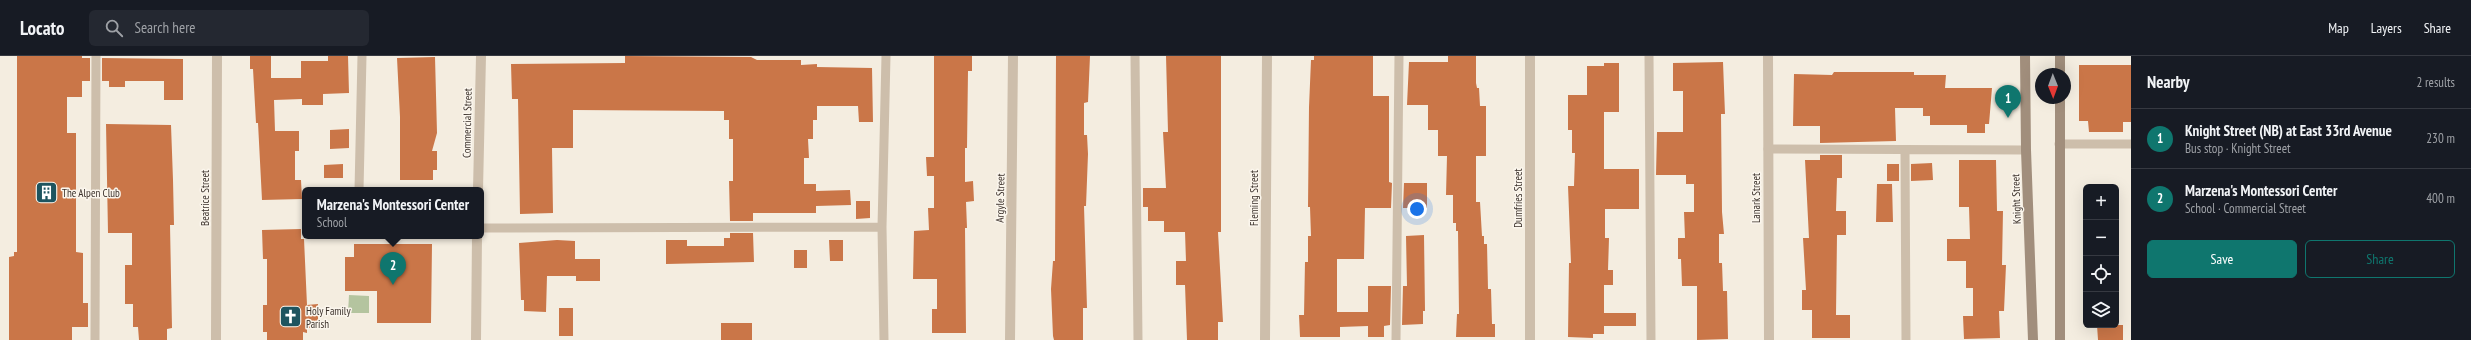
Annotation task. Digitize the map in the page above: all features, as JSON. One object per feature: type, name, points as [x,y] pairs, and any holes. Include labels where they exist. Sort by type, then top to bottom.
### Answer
[{"type":"main road","name":"Knight Street","points":[[2025,56],[2026,150],[2033,340]]},
{"type":"main road","points":[[2060,56],[2060,68]]},
{"type":"main road","points":[[2060,104],[2060,340]]},
{"type":"street","name":"Beatrice Street","points":[[216,340],[218,56]]},
{"type":"street","name":"Commercial Street","points":[[478,187],[481,56]]},
{"type":"street","name":"Argyle Street","points":[[1010,340],[1013,56]]},
{"type":"street","name":"Fleming Street","points":[[1265,340],[1267,56]]},
{"type":"street","name":"Dumfries Street","points":[[1530,56],[1530,340]]},
{"type":"street","name":"Lanark Street","points":[[1768,56],[1769,340]]},
{"type":"street","points":[[476,340],[477,239]]},
{"type":"lane","points":[[95,340],[96,56]]},
{"type":"lane","points":[[359,187],[362,56]]},
{"type":"lane","points":[[884,340],[882,227],[886,56]]},
{"type":"lane","points":[[1135,56],[1138,340]]},
{"type":"lane","points":[[1396,340],[1398,56]]},
{"type":"lane","points":[[1649,56],[1651,340]]},
{"type":"lane","points":[[2059,144],[2131,144]]},
{"type":"lane","points":[[1768,149],[2026,150]]},
{"type":"lane","points":[[1905,150],[1906,340]]},
{"type":"lane","points":[[484,228],[882,227]]},
{"type":"green space","points":[[349,295],[369,296],[369,313],[348,313]]},
{"type":"building","name":"The Alpen Club","points":[[17,56],[82,56],[82,58],[90,58],[90,81],[82,81],[82,97],[67,97],[67,133],[76,133],[76,252],[83,253],[83,303],[88,303],[88,327],[72,327],[72,340],[9,340],[9,257],[14,256],[14,252],[17,252]]},
{"type":"building","points":[[250,56],[271,56],[271,78],[301,78],[301,61],[328,61],[328,56],[348,56],[349,93],[323,94],[323,105],[302,105],[302,99],[274,100],[275,131],[299,131],[299,151],[295,151],[295,180],[301,180],[302,199],[262,200],[258,123],[256,123],[253,69],[250,69]]},
{"type":"building","points":[[625,56],[751,57],[757,60],[801,60],[801,65],[817,64],[817,67],[872,68],[873,122],[859,122],[858,106],[817,106],[817,120],[813,120],[813,139],[808,139],[809,158],[804,158],[804,184],[816,184],[816,191],[850,190],[851,205],[816,206],[816,213],[753,213],[753,221],[730,221],[729,181],[733,181],[733,139],[729,139],[729,120],[724,120],[724,111],[573,110],[573,148],[552,148],[553,213],[520,214],[518,99],[512,99],[511,64],[625,63]]},
{"type":"building","points":[[934,56],[972,56],[972,71],[968,71],[965,182],[973,181],[974,201],[966,202],[966,333],[932,333],[932,309],[937,309],[937,279],[913,279],[914,231],[929,230],[928,208],[934,208],[934,176],[927,176],[926,157],[934,157]]},
{"type":"building","points":[[1056,56],[1090,56],[1088,102],[1084,103],[1084,135],[1087,135],[1088,154],[1086,206],[1084,206],[1087,308],[1083,308],[1083,340],[1054,340],[1053,336],[1051,289],[1053,261],[1055,261]]},
{"type":"building","points":[[1166,56],[1221,56],[1221,232],[1218,232],[1223,322],[1218,322],[1218,340],[1187,340],[1185,285],[1176,285],[1176,261],[1186,261],[1185,232],[1164,232],[1164,221],[1148,221],[1148,207],[1143,207],[1143,188],[1166,188],[1163,132],[1168,132]]},
{"type":"building","points":[[1314,56],[1373,56],[1373,96],[1389,96],[1389,182],[1392,183],[1391,208],[1365,208],[1364,259],[1337,259],[1337,312],[1368,312],[1368,286],[1391,286],[1390,325],[1384,326],[1384,337],[1368,337],[1368,326],[1340,327],[1340,337],[1300,337],[1299,315],[1304,315],[1305,262],[1308,262],[1308,236],[1311,236],[1310,207],[1308,207],[1309,107],[1311,60],[1314,60]]},
{"type":"building","points":[[1448,56],[1476,56],[1476,83],[1477,88],[1479,88],[1480,106],[1486,106],[1486,156],[1476,156],[1476,202],[1480,202],[1482,236],[1484,236],[1484,244],[1487,244],[1488,289],[1491,289],[1492,324],[1495,324],[1495,337],[1456,337],[1457,314],[1459,314],[1458,231],[1456,231],[1456,223],[1453,223],[1453,195],[1446,195],[1447,156],[1438,156],[1438,130],[1428,130],[1428,105],[1407,105],[1409,62],[1448,62]]},
{"type":"building","points":[[435,57],[437,133],[432,151],[437,151],[437,170],[433,170],[433,180],[400,180],[400,117],[397,58]]},
{"type":"building","points":[[102,58],[183,59],[183,100],[164,100],[164,81],[125,81],[125,87],[109,87],[109,81],[102,81]]},
{"type":"building","points":[[1723,62],[1725,114],[1721,114],[1722,212],[1724,234],[1719,234],[1719,263],[1722,263],[1723,291],[1727,291],[1728,339],[1697,340],[1697,286],[1682,286],[1681,259],[1678,259],[1678,238],[1685,238],[1684,212],[1694,212],[1694,184],[1686,184],[1686,175],[1656,175],[1657,132],[1683,132],[1683,91],[1673,91],[1673,63]]},
{"type":"building","points":[[1604,63],[1619,63],[1619,112],[1604,112],[1604,169],[1639,169],[1639,209],[1605,209],[1605,238],[1609,238],[1608,270],[1613,270],[1613,285],[1604,285],[1604,313],[1636,313],[1636,326],[1604,326],[1604,334],[1593,334],[1593,338],[1568,337],[1569,263],[1571,263],[1568,186],[1574,186],[1575,153],[1572,153],[1572,130],[1568,130],[1568,95],[1587,95],[1587,66],[1604,66]]},
{"type":"building","points":[[2079,65],[2131,65],[2131,122],[2123,122],[2123,132],[2089,132],[2088,121],[2079,121]]},
{"type":"building","points":[[1834,72],[1914,72],[1914,75],[1946,75],[1945,88],[1992,88],[1989,124],[1985,124],[1985,133],[1967,133],[1967,125],[1930,125],[1930,116],[1923,116],[1923,108],[1895,108],[1896,141],[1820,143],[1820,126],[1793,126],[1794,74],[1832,75]]},
{"type":"building","points":[[106,124],[171,125],[174,225],[170,225],[172,328],[167,329],[167,340],[139,340],[138,327],[133,327],[133,304],[125,304],[125,265],[132,265],[132,233],[108,233]]},
{"type":"building","points":[[349,129],[349,148],[330,149],[330,130]]},
{"type":"building","points":[[1820,155],[1842,155],[1842,178],[1837,178],[1836,211],[1846,211],[1846,235],[1837,235],[1836,315],[1850,315],[1850,338],[1812,338],[1812,310],[1802,310],[1802,290],[1806,290],[1803,238],[1809,238],[1805,160],[1820,160]]},
{"type":"building","points":[[1959,160],[1996,160],[1997,211],[2003,211],[2002,265],[2006,265],[2004,311],[1999,311],[2000,338],[1964,339],[1963,316],[1973,316],[1973,288],[1966,288],[1966,261],[1947,261],[1947,239],[1970,239],[1969,207],[1959,207]]},
{"type":"building","points":[[1932,163],[1933,180],[1911,181],[1911,164]]},
{"type":"building","points":[[343,164],[343,178],[324,178],[324,165]]},
{"type":"building","points":[[1887,164],[1899,164],[1899,181],[1887,181]]},
{"type":"building","points":[[1404,183],[1427,183],[1427,208],[1403,208]]},
{"type":"building","points":[[1877,184],[1892,184],[1893,222],[1876,222]]},
{"type":"building","points":[[856,201],[870,201],[870,218],[856,219]]},
{"type":"building","points":[[301,229],[301,239],[304,239],[307,305],[318,304],[318,328],[307,328],[307,333],[303,332],[303,340],[267,340],[267,332],[263,332],[263,305],[267,305],[267,259],[263,259],[262,230]]},
{"type":"building","points":[[730,233],[753,233],[754,262],[666,264],[666,240],[687,240],[687,246],[724,246],[724,238],[730,238]]},
{"type":"building","points":[[1424,235],[1425,311],[1423,311],[1423,324],[1402,325],[1403,286],[1407,286],[1406,236]]},
{"type":"building","points":[[557,240],[575,241],[575,259],[600,259],[600,281],[576,281],[576,276],[547,276],[546,312],[524,311],[524,300],[521,300],[519,243]]},
{"type":"building","points":[[829,240],[843,240],[843,261],[830,261]]},
{"type":"building","points":[[354,244],[432,244],[431,323],[377,323],[377,291],[345,291],[345,257],[354,257]]},
{"type":"building","points":[[794,250],[807,250],[807,268],[794,268]]},
{"type":"building","points":[[559,308],[573,308],[573,336],[559,336]]},
{"type":"building","points":[[721,323],[752,323],[752,340],[721,340]]},
{"type":"building","points":[[2119,325],[2123,325],[2123,340],[2098,340],[2097,328],[2119,328]]},
{"type":"place","name":"Knight Street (NB) at East 33rd Avenue","points":[[2008,118]]},
{"type":"place","name":"The Alpen Club","points":[[47,193]]},
{"type":"place","name":"Marzena's Montessori Center","points":[[393,285]]},
{"type":"place","name":"Holy Family Parish","points":[[290,317]]}]
